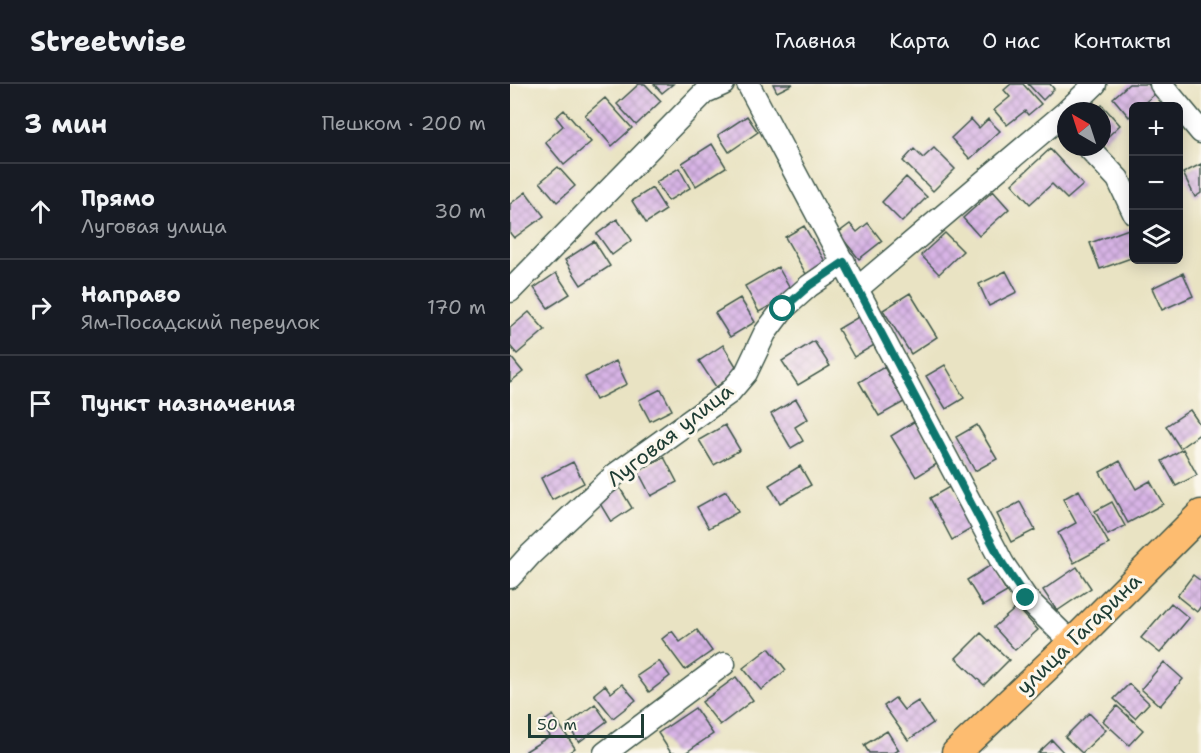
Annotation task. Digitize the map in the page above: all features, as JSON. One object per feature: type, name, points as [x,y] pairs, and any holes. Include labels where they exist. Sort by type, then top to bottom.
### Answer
[{"type":"main road","name":"улица Гагарина","points":[[956,753],[1072,643],[1201,514]]},
{"type":"street","points":[[510,291],[705,92],[723,84]]},
{"type":"street","points":[[748,84],[1003,564],[1026,598],[1072,643]]},
{"type":"street","points":[[1078,102],[1095,84]]},
{"type":"street","points":[[1161,84],[1201,132]]},
{"type":"street","points":[[858,288],[1057,123]]},
{"type":"street","points":[[1096,156],[1118,179],[1133,210]]},
{"type":"street","name":"Луговая улица","points":[[510,578],[530,555],[616,474],[729,393],[746,373],[765,333],[783,309],[809,286],[844,262]]},
{"type":"street","points":[[605,753],[724,664]]},
{"type":"building","points":[[639,84],[645,84],[661,101],[636,125],[617,104]]},
{"type":"building","points":[[654,84],[673,84],[662,93]]},
{"type":"building","points":[[773,84],[793,84],[777,92]]},
{"type":"building","points":[[1011,84],[1023,84],[1041,104],[1028,115],[1025,111],[1007,125],[994,110],[1010,97],[1004,90]]},
{"type":"building","points":[[1028,84],[1050,84],[1054,89],[1043,100]]},
{"type":"building","points":[[1129,84],[1148,84],[1156,93],[1146,102],[1129,102],[1129,117],[1113,98]]},
{"type":"building","points":[[605,98],[632,128],[612,146],[585,115]]},
{"type":"building","points":[[564,110],[591,142],[564,165],[545,142],[563,126],[556,117]]},
{"type":"building","points":[[1111,115],[1120,125],[1111,134]]},
{"type":"building","points":[[747,116],[758,132],[729,152],[718,135]]},
{"type":"building","points":[[971,119],[979,128],[988,119],[1000,131],[970,159],[951,138]]},
{"type":"building","points":[[712,144],[726,167],[696,186],[682,163]]},
{"type":"building","points":[[934,148],[955,169],[933,191],[903,161],[914,149],[923,158]]},
{"type":"building","points":[[1050,149],[1083,185],[1067,199],[1052,184],[1030,204],[1012,184]]},
{"type":"building","points":[[1201,164],[1201,193],[1195,197],[1183,173]]},
{"type":"building","points":[[558,167],[575,186],[557,202],[540,182]]},
{"type":"building","points":[[679,168],[690,188],[668,201],[656,182]]},
{"type":"building","points":[[906,177],[927,197],[902,222],[882,202]]},
{"type":"building","points":[[652,188],[666,210],[646,223],[632,201]]},
{"type":"building","points":[[993,191],[1009,209],[979,236],[963,218]]},
{"type":"building","points":[[526,192],[544,216],[514,238],[510,233],[510,204]]},
{"type":"building","points":[[617,219],[632,240],[612,255],[597,234]]},
{"type":"building","points":[[868,223],[882,241],[859,259],[838,233],[850,224],[857,232]]},
{"type":"building","points":[[804,226],[826,263],[806,274],[785,237]]},
{"type":"building","points":[[1129,229],[1129,259],[1100,269],[1090,243]]},
{"type":"building","points":[[945,233],[963,251],[939,274],[921,255]]},
{"type":"building","points":[[594,241],[610,266],[581,285],[565,260]]},
{"type":"building","points":[[778,267],[793,293],[759,312],[745,286]]},
{"type":"building","points":[[1006,271],[1017,292],[989,306],[979,284]]},
{"type":"building","points":[[556,273],[570,294],[548,308],[534,288]]},
{"type":"building","points":[[1183,273],[1193,296],[1162,310],[1152,288]]},
{"type":"building","points":[[910,293],[937,337],[911,354],[883,310]]},
{"type":"building","points":[[740,298],[755,322],[730,337],[715,313]]},
{"type":"building","points":[[529,312],[545,330],[517,354],[510,346],[510,328]]},
{"type":"building","points":[[860,316],[876,344],[854,357],[838,329]]},
{"type":"building","points":[[814,341],[830,366],[798,385],[782,361]]},
{"type":"building","points":[[723,345],[739,371],[716,387],[699,361]]},
{"type":"building","points":[[510,356],[523,372],[510,382]]},
{"type":"building","points":[[616,361],[627,384],[596,400],[585,377]]},
{"type":"building","points":[[945,365],[964,398],[946,409],[926,376]]},
{"type":"building","points":[[884,367],[904,402],[879,416],[859,382]]},
{"type":"building","points":[[661,389],[672,410],[650,421],[639,400]]},
{"type":"building","points":[[796,399],[808,419],[795,427],[803,441],[791,448],[771,414]]},
{"type":"building","points":[[1190,410],[1201,426],[1201,433],[1180,448],[1166,426]]},
{"type":"building","points":[[915,421],[940,462],[916,477],[891,436]]},
{"type":"building","points":[[725,425],[740,450],[714,465],[699,440]]},
{"type":"building","points":[[977,425],[997,459],[975,471],[956,437]]},
{"type":"building","points":[[1183,449],[1197,475],[1176,486],[1162,461]]},
{"type":"building","points":[[664,457],[677,482],[651,496],[638,471]]},
{"type":"building","points":[[1120,461],[1136,489],[1150,481],[1163,504],[1128,523],[1100,472]]},
{"type":"building","points":[[573,462],[584,483],[552,500],[541,478]]},
{"type":"building","points":[[800,466],[811,485],[780,503],[769,485]]},
{"type":"building","points":[[951,486],[973,528],[952,540],[930,498]]},
{"type":"building","points":[[620,488],[632,508],[611,522],[599,502]]},
{"type":"building","points":[[1079,490],[1109,544],[1074,563],[1058,533],[1076,523],[1063,499]]},
{"type":"building","points":[[726,491],[738,512],[709,528],[697,507]]},
{"type":"building","points":[[1020,502],[1035,530],[1011,542],[997,514]]},
{"type":"building","points":[[1112,502],[1125,526],[1108,535],[1095,511]]},
{"type":"building","points":[[991,565],[1007,592],[983,606],[967,580]]},
{"type":"building","points":[[1077,567],[1091,588],[1057,611],[1043,590]]},
{"type":"building","points":[[1193,575],[1201,581],[1201,606],[1197,612],[1177,596]]},
{"type":"building","points":[[1171,603],[1189,618],[1160,653],[1141,638]]},
{"type":"building","points":[[1017,607],[1038,630],[1015,650],[994,627]]},
{"type":"building","points":[[697,630],[712,651],[685,670],[662,639],[672,631],[680,642]]},
{"type":"building","points":[[981,633],[1009,660],[984,685],[956,658]]},
{"type":"building","points":[[769,648],[786,670],[761,690],[743,668]]},
{"type":"building","points":[[659,661],[670,676],[649,692],[637,676]]},
{"type":"building","points":[[1164,662],[1183,679],[1160,706],[1141,689]]},
{"type":"building","points":[[736,677],[753,700],[720,725],[702,702]]},
{"type":"building","points":[[622,684],[636,700],[613,718],[594,694],[605,685],[611,693]]},
{"type":"building","points":[[1129,684],[1149,703],[1135,718],[1114,699]]},
{"type":"building","points":[[895,698],[904,710],[918,701],[933,723],[908,740],[884,706]]},
{"type":"building","points":[[595,704],[607,721],[579,742],[567,725]]},
{"type":"building","points":[[1117,706],[1143,730],[1129,745],[1103,721]]},
{"type":"building","points":[[695,708],[713,734],[685,753],[671,753],[658,733]]},
{"type":"building","points":[[1089,713],[1106,730],[1082,753],[1065,737]]},
{"type":"building","points":[[553,715],[575,748],[568,753],[528,753],[526,751],[550,736],[542,723]]},
{"type":"building","points":[[887,731],[899,750],[894,753],[869,753],[864,745]]},
{"type":"building","points":[[1052,740],[1064,753],[1038,753]]},
{"type":"route","points":[[783,309],[809,286],[844,262],[1003,564],[1026,598]]}]
